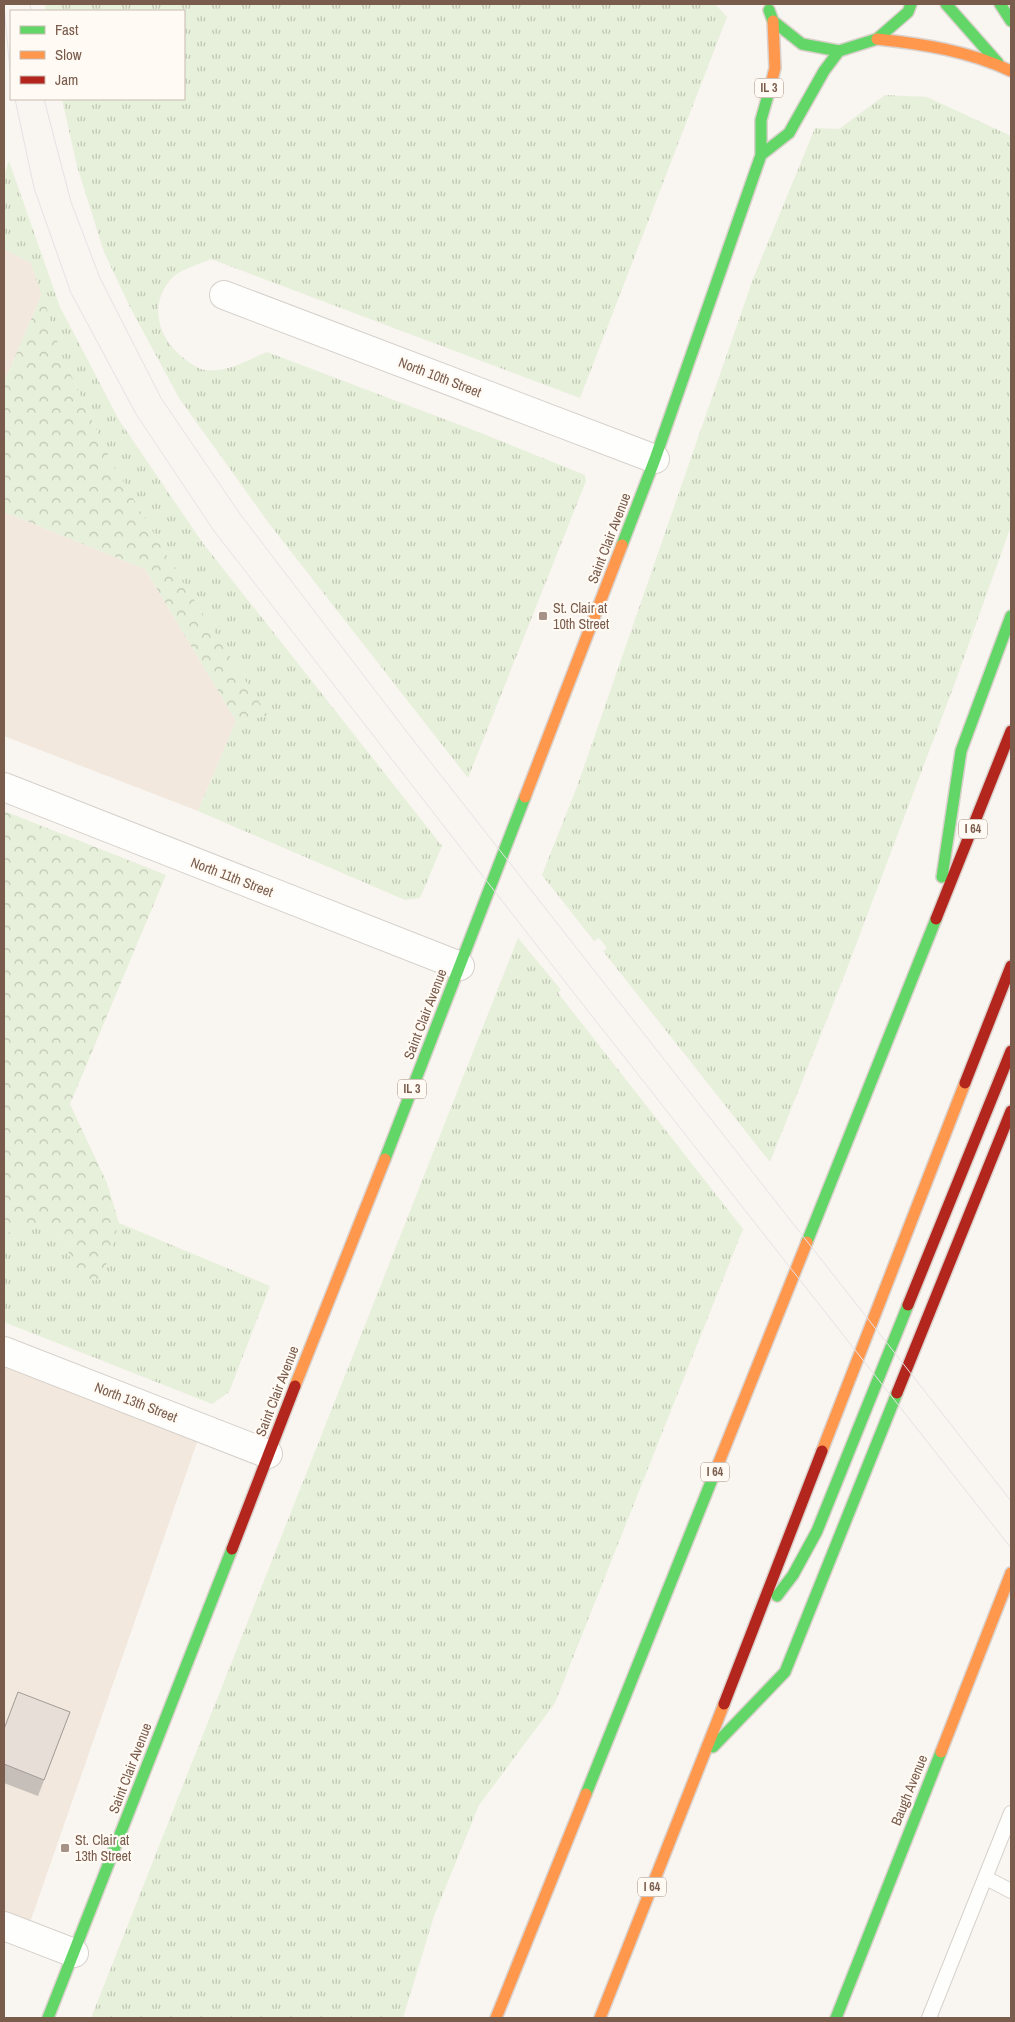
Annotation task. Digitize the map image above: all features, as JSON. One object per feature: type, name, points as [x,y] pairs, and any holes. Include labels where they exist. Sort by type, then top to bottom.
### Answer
[{"type":"main road","points":[[766,4],[773,21],[802,44],[839,51],[877,39],[908,12],[911,4]]},
{"type":"main road","points":[[946,4],[998,63]]},
{"type":"main road","points":[[1000,4],[1011,21]]},
{"type":"main road","name":"Saint Clair Avenue","points":[[48,2018],[460,966],[655,459],[761,155],[762,120],[775,68],[773,21]]},
{"type":"main road","points":[[877,39],[930,45],[998,63],[1011,71]]},
{"type":"main road","points":[[761,155],[789,133],[824,71],[839,51]]},
{"type":"main road","points":[[934,927],[961,751],[1011,616]]},
{"type":"main road","name":"I 64","points":[[496,2018],[934,927],[1011,730]]},
{"type":"main road","name":"I 64","points":[[600,2018],[705,1755],[751,1632],[1011,966]]},
{"type":"main road","points":[[751,1632],[793,1575],[817,1530],[1011,1051]]},
{"type":"main road","points":[[705,1755],[785,1672],[1011,1111]]},
{"type":"main road","name":"Baugh Avenue","points":[[836,2018],[1011,1572]]},
{"type":"street","name":"North 10th Street","points":[[224,295],[655,459]]},
{"type":"street","name":"North 11th Street","points":[[4,787],[460,966]]},
{"type":"street","name":"North 13th Street","points":[[4,1352],[268,1454]]},
{"type":"street","points":[[4,1926],[74,1953]]},
{"type":"lane","points":[[929,2018],[1011,1813]]},
{"type":"lane","points":[[986,1878],[1011,1890]]},
{"type":"shaded area","points":[[4,249],[31,263],[42,294],[4,382]]},
{"type":"shaded area","points":[[4,512],[145,569],[236,721],[198,811],[4,736]]},
{"type":"shaded area","points":[[4,1351],[202,1428],[26,1934],[4,1926]]},
{"type":"green space","points":[[45,4],[715,4],[727,17],[580,398],[211,259],[176,274],[165,287],[160,298],[159,321],[168,342],[185,359],[200,368],[205,370],[221,370],[267,352],[481,433],[585,475],[586,481],[468,778],[271,526],[179,398],[130,307],[104,252],[77,166],[62,100],[185,100],[185,10],[46,10]]},
{"type":"green space","points":[[885,95],[927,97],[1011,136],[1011,526],[953,688],[843,979],[770,1162],[603,951],[607,948],[599,938],[594,941],[542,875],[578,784],[753,279],[815,128],[839,129]]},
{"type":"green space","points":[[9,161],[60,307],[119,420],[202,542],[442,846],[420,898],[405,900],[198,811],[236,721],[267,716],[177,573],[111,461],[62,356],[31,263],[4,249],[4,175]]},
{"type":"green space","points":[[42,294],[62,356],[111,461],[177,573],[268,716],[236,721],[145,569],[4,512],[4,382]]},
{"type":"green space","points":[[4,811],[166,875],[70,1104],[107,1183],[119,1223],[102,1279],[88,1281],[73,1266],[63,1236],[49,1223],[12,1230],[4,1237]]},
{"type":"green space","points":[[518,938],[561,990],[558,993],[743,1229],[555,1703],[479,1805],[434,1916],[403,2018],[91,2018]]},
{"type":"green space","points":[[49,1223],[63,1236],[73,1266],[102,1279],[119,1223],[270,1286],[229,1392],[212,1404],[4,1322],[4,1237],[11,1230]]},
{"type":"building","points":[[18,1692],[70,1712],[44,1780],[4,1764],[4,1729]]},
{"type":"tram line","points":[[30,4],[31,10]]},
{"type":"tram line","points":[[4,6],[10,70]]},
{"type":"tram line","points":[[15,100],[34,188],[71,293],[136,414],[214,531],[577,997],[1011,1548]]},
{"type":"tram line","points":[[44,100],[71,202],[100,278],[161,398],[240,514],[410,736],[1011,1501]]},
{"type":"traffic: fast","points":[[769,10],[773,21],[802,44],[839,51],[877,39],[908,12],[911,4]]},
{"type":"traffic: fast","points":[[946,4],[998,63]]},
{"type":"traffic: fast","points":[[1000,4],[1011,21]]},
{"type":"traffic: fast","points":[[761,155],[789,133],[824,71],[839,51]]},
{"type":"traffic: fast","points":[[622,545],[655,459],[761,155],[761,120],[770,88]]},
{"type":"traffic: fast","points":[[942,877],[961,751],[1011,616]]},
{"type":"traffic: fast","points":[[385,1159],[525,797]]},
{"type":"traffic: fast","points":[[807,1242],[936,919]]},
{"type":"traffic: fast","points":[[777,1596],[793,1575],[817,1531],[908,1305]]},
{"type":"traffic: fast","points":[[713,1747],[785,1672],[897,1393]]},
{"type":"traffic: fast","points":[[586,1794],[717,1467]]},
{"type":"traffic: fast","points":[[48,2018],[232,1549]]},
{"type":"traffic: fast","points":[[836,2018],[941,1752]]},
{"type":"traffic: slow","points":[[770,88],[775,68],[773,21]]},
{"type":"traffic: slow","points":[[877,39],[946,49],[979,58],[1011,71]]},
{"type":"traffic: slow","points":[[525,797],[622,545]]},
{"type":"traffic: slow","points":[[822,1451],[965,1083]]},
{"type":"traffic: slow","points":[[295,1386],[385,1159]]},
{"type":"traffic: slow","points":[[717,1467],[807,1242]]},
{"type":"traffic: slow","points":[[941,1752],[1011,1573]]},
{"type":"traffic: slow","points":[[600,2018],[724,1704]]},
{"type":"traffic: slow","points":[[496,2018],[586,1794]]},
{"type":"traffic: jam","points":[[936,919],[1011,731]]},
{"type":"traffic: jam","points":[[965,1083],[1011,966]]},
{"type":"traffic: jam","points":[[908,1305],[1011,1051]]},
{"type":"traffic: jam","points":[[897,1393],[1011,1111]]},
{"type":"traffic: jam","points":[[232,1549],[295,1386]]},
{"type":"traffic: jam","points":[[724,1704],[822,1451]]},
{"type":"place","name":"St. Clair at 10th Street","points":[[543,616]]},
{"type":"place","name":"St. Clair at 13th Street","points":[[65,1848]]}]
